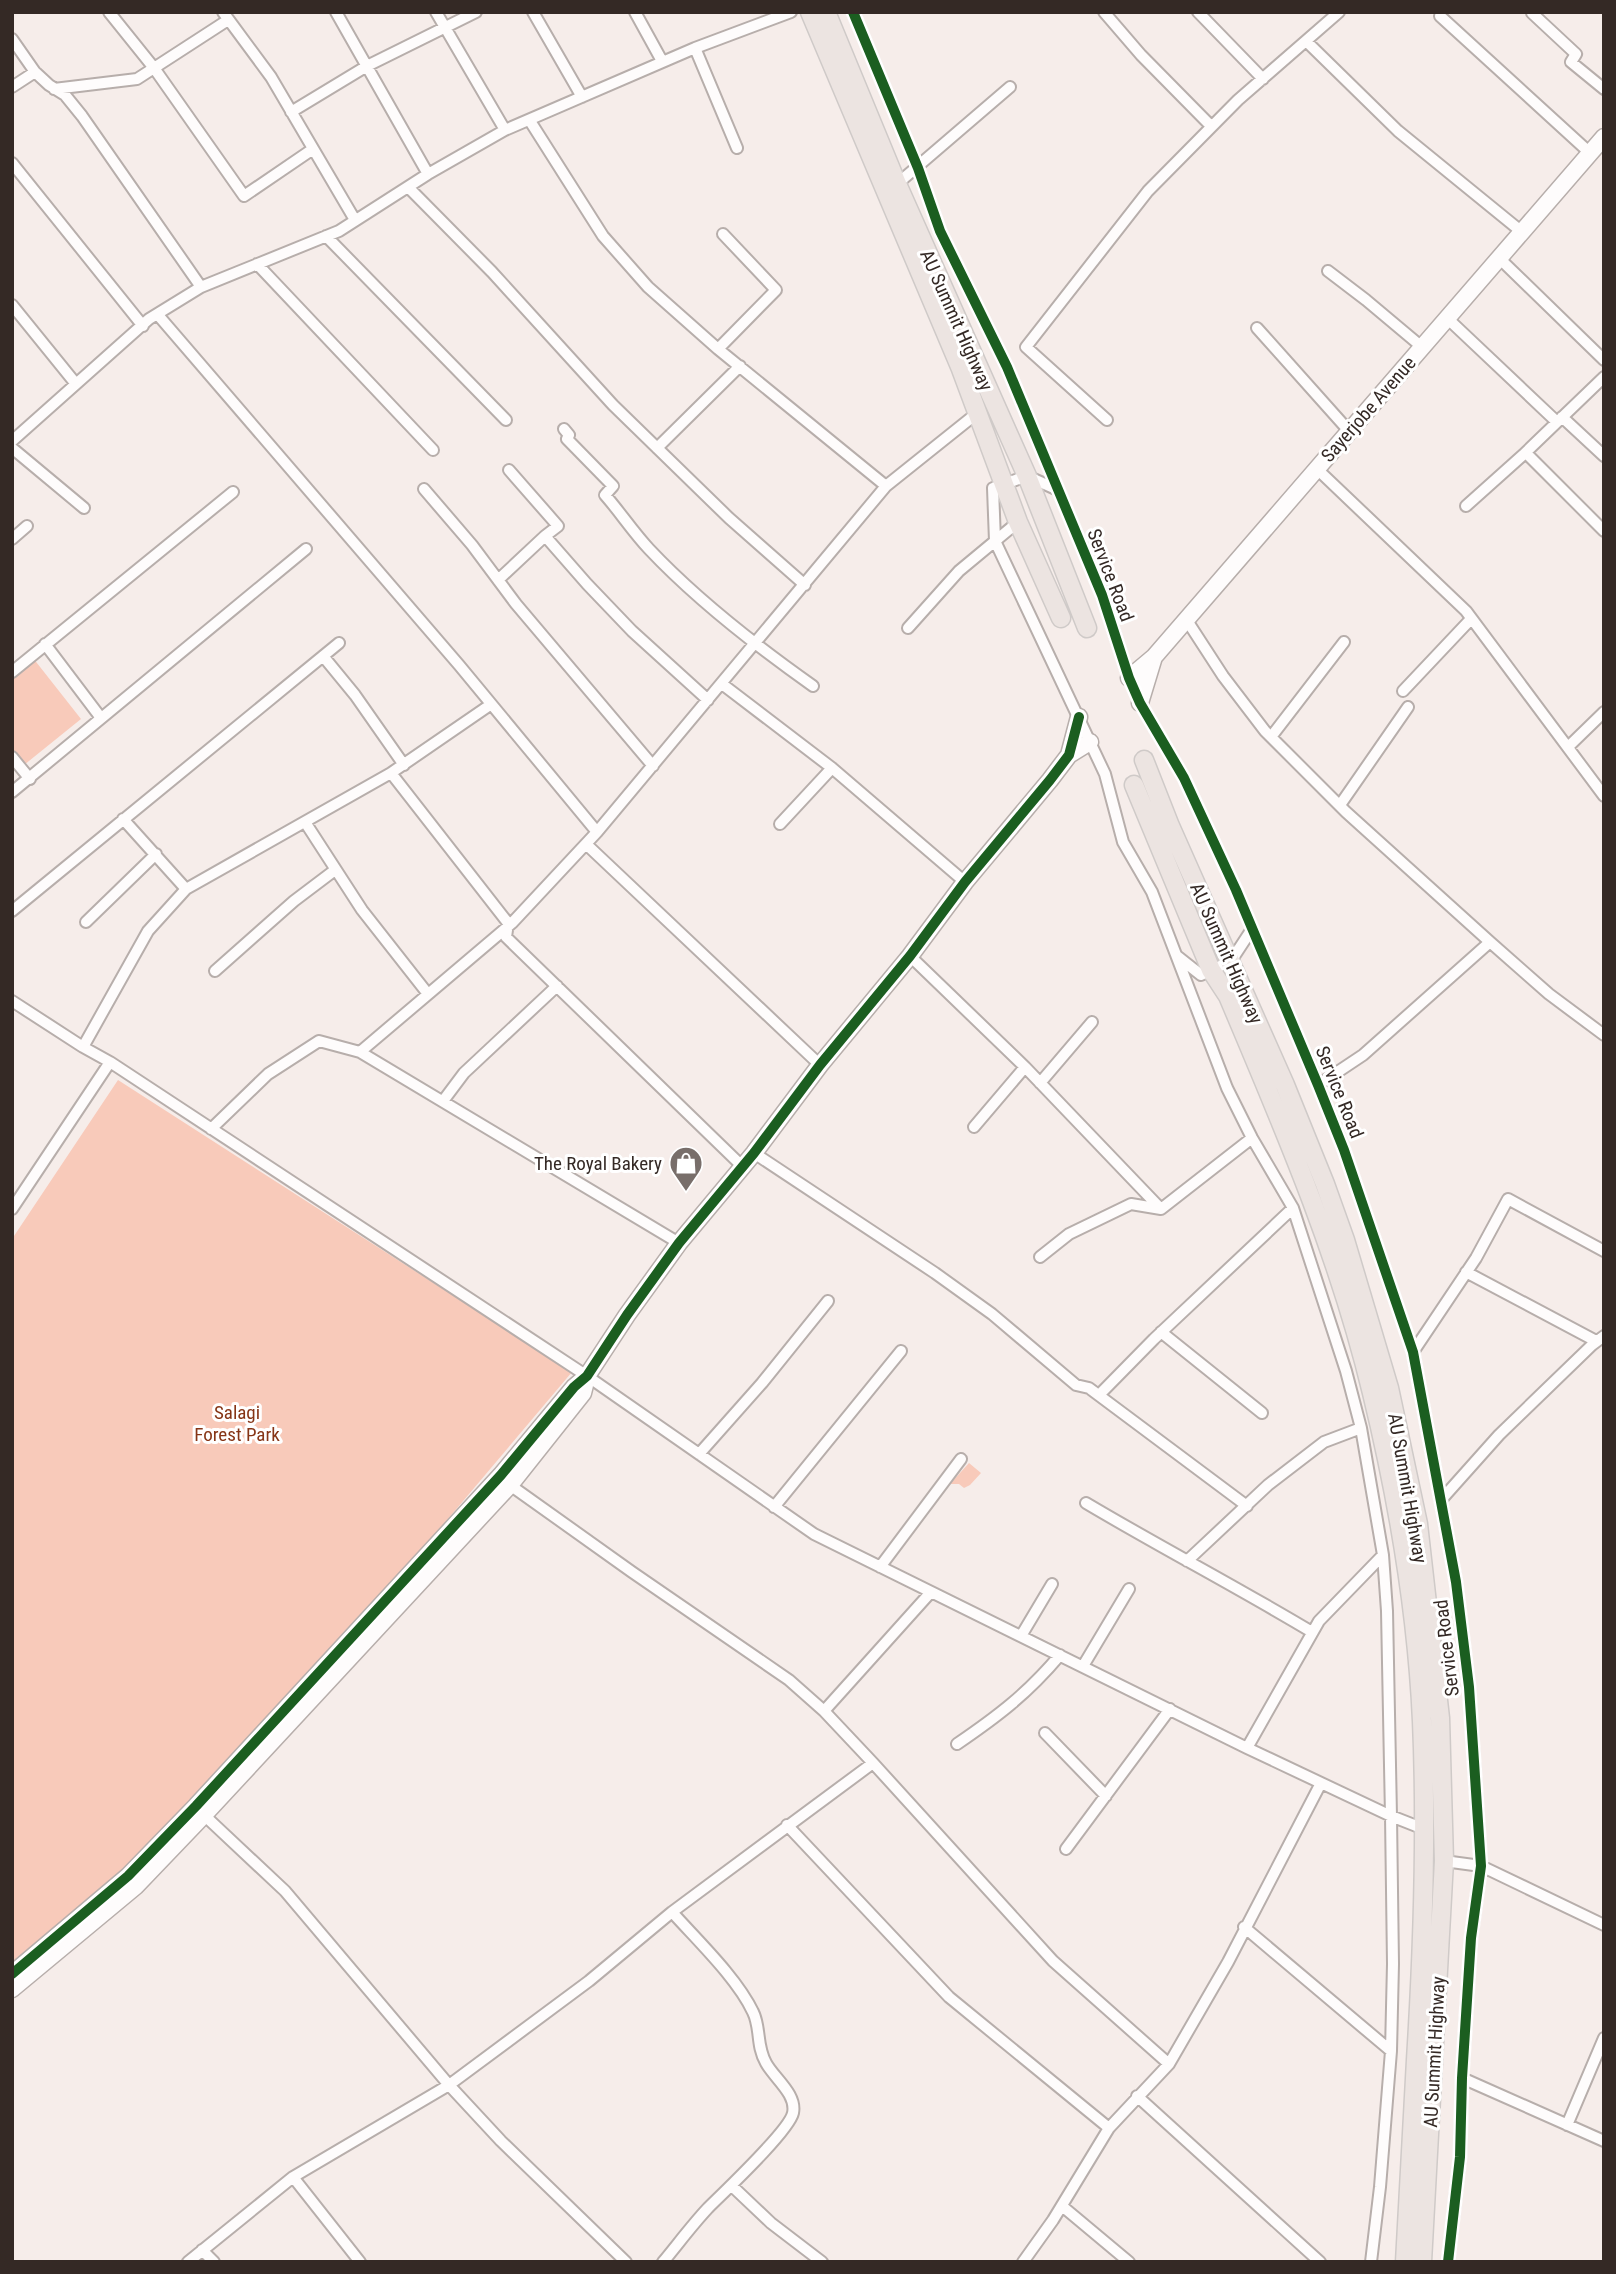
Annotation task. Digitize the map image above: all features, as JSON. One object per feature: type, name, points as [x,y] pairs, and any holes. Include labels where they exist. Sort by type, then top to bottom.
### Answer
[{"type":"main road","name":"AU Summit Highway","points":[[810,12],[961,369],[1003,486],[1057,610]]},
{"type":"main road","name":"AU Summit Highway","points":[[826,12],[897,184],[1027,476],[1087,628]]},
{"type":"main road","name":"AU Summit Highway","points":[[1144,760],[1325,1184],[1345,1240],[1389,1388],[1418,1524],[1441,1732],[1444,1861],[1422,2262]]},
{"type":"main road","name":"AU Summit Highway","points":[[1134,785],[1211,970],[1228,996],[1312,1198],[1354,1325],[1372,1394],[1401,1534],[1418,1660],[1424,1829],[1422,1973],[1405,2262]]},
{"type":"street","points":[[109,12],[154,68],[244,196],[313,149]]},
{"type":"street","points":[[336,12],[428,174]]},
{"type":"street","points":[[436,12],[505,130]]},
{"type":"street","points":[[291,112],[367,66],[476,12]]},
{"type":"street","points":[[533,12],[582,97]]},
{"type":"street","points":[[635,12],[662,61]]},
{"type":"street","points":[[12,441],[161,311],[201,287],[326,236],[505,130],[662,61],[791,12]]},
{"type":"street","name":"Service Road","points":[[853,12],[918,168],[940,231],[1007,367],[1102,595],[1129,678],[1140,703],[1184,778],[1318,1085],[1344,1150],[1413,1352],[1456,1582],[1469,1687],[1481,1866],[1471,1938],[1460,2157],[1448,2262]]},
{"type":"street","points":[[1104,12],[1211,126]]},
{"type":"street","points":[[1198,12],[1263,79]]},
{"type":"street","points":[[1107,419],[1026,347],[1148,191],[1211,126],[1339,12]]},
{"type":"street","points":[[1532,13],[1576,54],[1571,62],[1604,89]]},
{"type":"street","points":[[54,89],[137,79],[226,16],[271,77],[355,220]]},
{"type":"street","points":[[1440,16],[1590,153]]},
{"type":"street","points":[[12,38],[35,72],[65,95],[82,116],[201,287]]},
{"type":"street","points":[[1306,41],[1398,131],[1522,232]]},
{"type":"street","points":[[695,48],[737,148]]},
{"type":"street","points":[[12,87],[35,72]]},
{"type":"street","points":[[897,184],[1010,87]]},
{"type":"street","points":[[530,121],[603,236],[648,287],[718,349],[886,486]]},
{"type":"street","name":"Sayerjobe Avenue","points":[[1129,678],[1154,657],[1604,137]]},
{"type":"street","points":[[12,163],[143,326]]},
{"type":"street","points":[[408,187],[492,272],[613,405],[729,518],[805,585]]},
{"type":"street","points":[[718,349],[776,290],[723,234]]},
{"type":"street","points":[[326,236],[506,419]]},
{"type":"street","points":[[1499,258],[1604,360]]},
{"type":"street","points":[[257,264],[433,450]]},
{"type":"street","points":[[1328,271],[1422,347]]},
{"type":"street","points":[[12,305],[76,384]]},
{"type":"street","points":[[158,315],[459,665],[597,832]]},
{"type":"street","points":[[1447,318],[1604,456]]},
{"type":"street","points":[[1257,328],[1349,431]]},
{"type":"street","points":[[657,448],[740,366]]},
{"type":"street","points":[[1466,506],[1526,453],[1604,377]]},
{"type":"street","points":[[360,1052],[506,928],[597,832],[886,486],[976,414]]},
{"type":"street","points":[[564,429],[569,435],[567,439],[613,486],[605,495],[648,548],[763,651],[813,686]]},
{"type":"street","points":[[12,448],[84,508]]},
{"type":"street","points":[[1526,453],[1604,531]]},
{"type":"street","points":[[1317,468],[1471,619],[1604,796]]},
{"type":"street","points":[[498,580],[558,526],[509,470]]},
{"type":"street","points":[[1058,491],[1027,476],[993,488],[995,541],[1105,774],[1123,842],[1152,892],[1227,1088],[1252,1138],[1293,1208],[1346,1371],[1361,1428],[1383,1555],[1387,1611],[1391,1816],[1391,2051],[1371,2262]]},
{"type":"street","points":[[424,489],[653,766]]},
{"type":"street","points":[[12,672],[233,492]]},
{"type":"street","points":[[908,628],[959,571],[1018,522]]},
{"type":"street","points":[[12,539],[27,526]]},
{"type":"street","points":[[545,536],[632,631],[708,700]]},
{"type":"street","points":[[12,792],[306,549]]},
{"type":"street","points":[[1186,619],[1223,676],[1271,737],[1340,805],[1490,942],[1549,994],[1604,1035]]},
{"type":"street","points":[[1404,691],[1471,619]]},
{"type":"street","points":[[1271,737],[1344,642]]},
{"type":"street","points":[[12,911],[339,643]]},
{"type":"street","points":[[44,644],[101,718]]},
{"type":"street","points":[[323,656],[355,695],[404,765]]},
{"type":"street","points":[[1140,703],[1154,657]]},
{"type":"street","points":[[722,684],[832,768],[965,882]]},
{"type":"street","points":[[83,1047],[148,931],[186,889],[391,773],[490,705]]},
{"type":"street","points":[[1340,805],[1408,707]]},
{"type":"street","points":[[1568,747],[1604,712]]},
{"type":"street","points":[[1069,755],[1079,718]]},
{"type":"street","points":[[12,1973],[128,1876],[501,1475],[574,1387],[587,1376],[680,1243],[910,956],[965,882],[1069,755],[1090,742]]},
{"type":"street","points":[[12,757],[30,779]]},
{"type":"street","points":[[780,824],[832,768]]},
{"type":"street","points":[[391,773],[508,923],[506,937],[742,1166]]},
{"type":"street","points":[[123,820],[186,889]]},
{"type":"street","points":[[305,822],[362,910],[428,994]]},
{"type":"street","points":[[586,844],[820,1065]]},
{"type":"street","points":[[86,922],[156,854]]},
{"type":"street","points":[[215,971],[293,901],[335,870]]},
{"type":"street","points":[[1175,954],[1201,975],[1231,961],[1252,929]]},
{"type":"street","points":[[1318,1085],[1363,1055],[1490,942]]},
{"type":"street","points":[[910,956],[1025,1067],[1161,1209]]},
{"type":"street","points":[[443,1101],[464,1073],[557,986]]},
{"type":"street","points":[[12,1001],[110,1062],[587,1376],[814,1534],[1247,1748],[1424,1829]]},
{"type":"street","points":[[1040,1083],[1091,1022]]},
{"type":"street","points":[[211,1129],[268,1074],[319,1041],[360,1052],[680,1243]]},
{"type":"street","points":[[12,1209],[110,1062]]},
{"type":"street","points":[[974,1127],[1025,1067]]},
{"type":"street","points":[[1040,1257],[1069,1234],[1131,1204],[1161,1209],[1252,1138]]},
{"type":"street","points":[[754,1153],[936,1273],[992,1314],[1076,1385],[1089,1388],[1247,1506]]},
{"type":"street","points":[[1413,1352],[1466,1272],[1508,1199],[1604,1251]]},
{"type":"street","points":[[1098,1395],[1293,1208]]},
{"type":"street","points":[[1441,1500],[1499,1435],[1600,1339],[1466,1272]]},
{"type":"street","points":[[699,1454],[762,1383],[828,1301]]},
{"type":"street","points":[[1161,1332],[1262,1413]]},
{"type":"street","points":[[775,1507],[901,1351]]},
{"type":"street","points":[[12,1989],[136,1886],[204,1815],[510,1485],[583,1392],[587,1376]]},
{"type":"street","points":[[1187,1561],[1268,1485],[1324,1442],[1361,1428]]},
{"type":"street","points":[[880,1567],[961,1459]]},
{"type":"street","points":[[510,1485],[789,1680],[873,1763],[1052,1961],[1169,2064]]},
{"type":"street","points":[[1086,1503],[1312,1632]]},
{"type":"street","points":[[1247,1748],[1319,1620],[1383,1555]]},
{"type":"street","points":[[1021,1636],[1052,1584]]},
{"type":"street","points":[[1083,1666],[1129,1589]]},
{"type":"street","points":[[824,1712],[932,1592]]},
{"type":"street","points":[[957,1744],[1002,1713],[1036,1684],[1060,1655]]},
{"type":"street","points":[[1066,1849],[1170,1709]]},
{"type":"street","points":[[1045,1733],[1106,1796]]},
{"type":"street","points":[[188,2262],[293,2177],[449,2085],[589,1981],[672,1912],[873,1763]]},
{"type":"street","points":[[1023,2262],[1062,2206],[1109,2128],[1169,2064],[1228,1962],[1321,1783]]},
{"type":"street","points":[[204,1815],[285,1891],[449,2085],[500,2141],[626,2262]]},
{"type":"street","points":[[787,1825],[948,1997],[1109,2128]]},
{"type":"street","points":[[1444,1861],[1481,1866],[1604,1925]]},
{"type":"street","points":[[663,2262],[787,2123],[793,2111],[793,2103],[760,2051],[757,2023],[746,2001],[672,1912]]},
{"type":"street","points":[[1244,1927],[1391,2051]]},
{"type":"street","points":[[1567,2124],[1604,2038]]},
{"type":"street","points":[[1462,2078],[1604,2141]]},
{"type":"street","points":[[1138,2096],[1320,2262]]},
{"type":"street","points":[[293,2177],[360,2262]]},
{"type":"street","points":[[732,2186],[771,2223],[822,2262]]},
{"type":"street","points":[[1062,2206],[1129,2262]]},
{"type":"street","points":[[202,2250],[214,2262]]},
{"type":"green space","points":[[33,658],[81,719],[24,765],[12,750],[12,675]]},
{"type":"green space","name":"Salagi Forest Park","points":[[118,1080],[572,1372],[366,1616],[116,1887],[12,1977],[12,1239]]},
{"type":"green space","points":[[969,1463],[981,1473],[964,1488],[959,1484],[950,1484]]},
{"type":"cycle path","points":[[853,12],[918,168],[940,231],[1007,367],[1102,595],[1129,678],[1140,703],[1184,778],[1236,890],[1318,1085],[1344,1150],[1413,1352],[1456,1582],[1469,1687],[1481,1866],[1471,1938],[1460,2157],[1448,2262]]},
{"type":"cycle path","points":[[12,1974],[128,1876],[196,1806],[501,1475],[574,1387],[587,1376],[679,1243],[754,1153],[820,1065],[1069,755],[1079,717]]},
{"type":"place","name":"The Royal Bakery","points":[[686,1193]]}]
